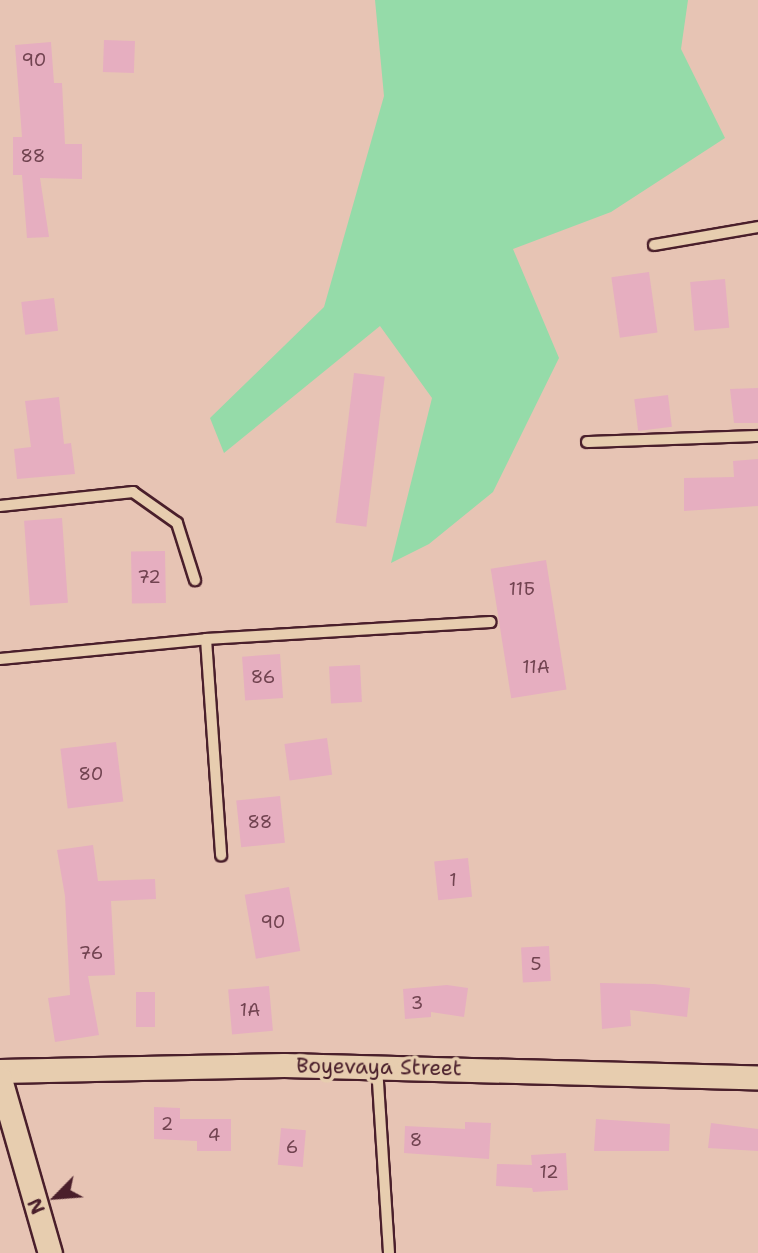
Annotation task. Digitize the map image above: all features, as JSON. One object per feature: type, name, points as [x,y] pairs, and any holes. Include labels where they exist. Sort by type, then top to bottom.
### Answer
[{"type":"street","name":"Boyevaya Street","points":[[0,1071],[284,1065],[758,1077]]},
{"type":"street","points":[[0,1079],[50,1253]]},
{"type":"lane","points":[[654,246],[758,227]]},
{"type":"lane","points":[[587,442],[758,436]]},
{"type":"lane","points":[[0,506],[133,492],[177,523],[195,580]]},
{"type":"lane","points":[[0,659],[206,639],[490,622]]},
{"type":"lane","points":[[206,639],[221,855]]},
{"type":"lane","points":[[377,1067],[388,1253]]},
{"type":"green space","points":[[375,0],[688,0],[681,49],[725,138],[611,212],[513,249],[559,358],[493,492],[429,544],[391,563],[432,398],[380,326],[224,453],[210,418],[324,307],[384,96]]},
{"type":"building","points":[[104,40],[135,41],[134,73],[103,72]]},
{"type":"building","points":[[51,42],[54,83],[62,83],[65,144],[82,144],[82,179],[40,178],[49,237],[27,238],[22,175],[13,175],[13,137],[22,137],[15,45]]},
{"type":"building","points":[[649,272],[657,332],[620,338],[611,277]]},
{"type":"building","points":[[725,279],[729,328],[694,331],[690,282]]},
{"type":"building","points":[[54,298],[58,331],[25,335],[21,302]]},
{"type":"building","points":[[354,373],[385,377],[366,527],[336,523]]},
{"type":"building","points":[[758,388],[758,423],[734,423],[730,389]]},
{"type":"building","points":[[668,395],[672,427],[638,431],[634,399]]},
{"type":"building","points":[[59,397],[64,444],[71,443],[75,474],[17,479],[14,449],[31,447],[25,401]]},
{"type":"building","points":[[758,459],[758,506],[684,511],[684,478],[734,477],[733,461]]},
{"type":"building","points":[[62,518],[68,603],[30,605],[24,521]]},
{"type":"building","points":[[165,551],[166,603],[132,604],[131,552]]},
{"type":"building","points":[[546,560],[566,689],[511,698],[491,569]]},
{"type":"building","points":[[280,654],[283,698],[245,701],[242,657]]},
{"type":"building","points":[[360,665],[362,702],[331,704],[329,667]]},
{"type":"building","points":[[327,738],[332,775],[290,781],[284,744]]},
{"type":"building","points":[[116,742],[123,802],[68,808],[60,749]]},
{"type":"building","points":[[280,796],[285,843],[241,847],[236,801]]},
{"type":"building","points":[[93,845],[98,881],[155,879],[156,899],[111,901],[115,975],[88,976],[99,1035],[55,1042],[48,998],[70,995],[65,896],[57,850]]},
{"type":"building","points":[[468,858],[472,897],[438,900],[434,862]]},
{"type":"building","points":[[289,887],[300,951],[256,959],[245,895]]},
{"type":"building","points":[[549,946],[551,981],[523,982],[521,947]]},
{"type":"building","points":[[600,983],[690,988],[687,1017],[630,1010],[631,1026],[602,1029]]},
{"type":"building","points":[[447,985],[468,988],[464,1017],[431,1012],[431,1017],[405,1019],[403,989]]},
{"type":"building","points":[[269,986],[273,1031],[232,1034],[228,990]]},
{"type":"building","points":[[136,992],[155,992],[155,1027],[136,1027]]},
{"type":"building","points":[[154,1107],[180,1108],[180,1119],[231,1119],[231,1151],[197,1151],[197,1141],[154,1139]]},
{"type":"building","points":[[596,1119],[670,1124],[669,1151],[594,1151]]},
{"type":"building","points":[[465,1122],[491,1123],[489,1159],[404,1153],[405,1126],[465,1129]]},
{"type":"building","points":[[711,1123],[758,1129],[758,1151],[708,1148]]},
{"type":"building","points":[[281,1128],[306,1130],[303,1167],[278,1165]]},
{"type":"building","points":[[566,1153],[568,1190],[533,1192],[532,1188],[496,1186],[497,1164],[532,1165],[531,1155]]}]
